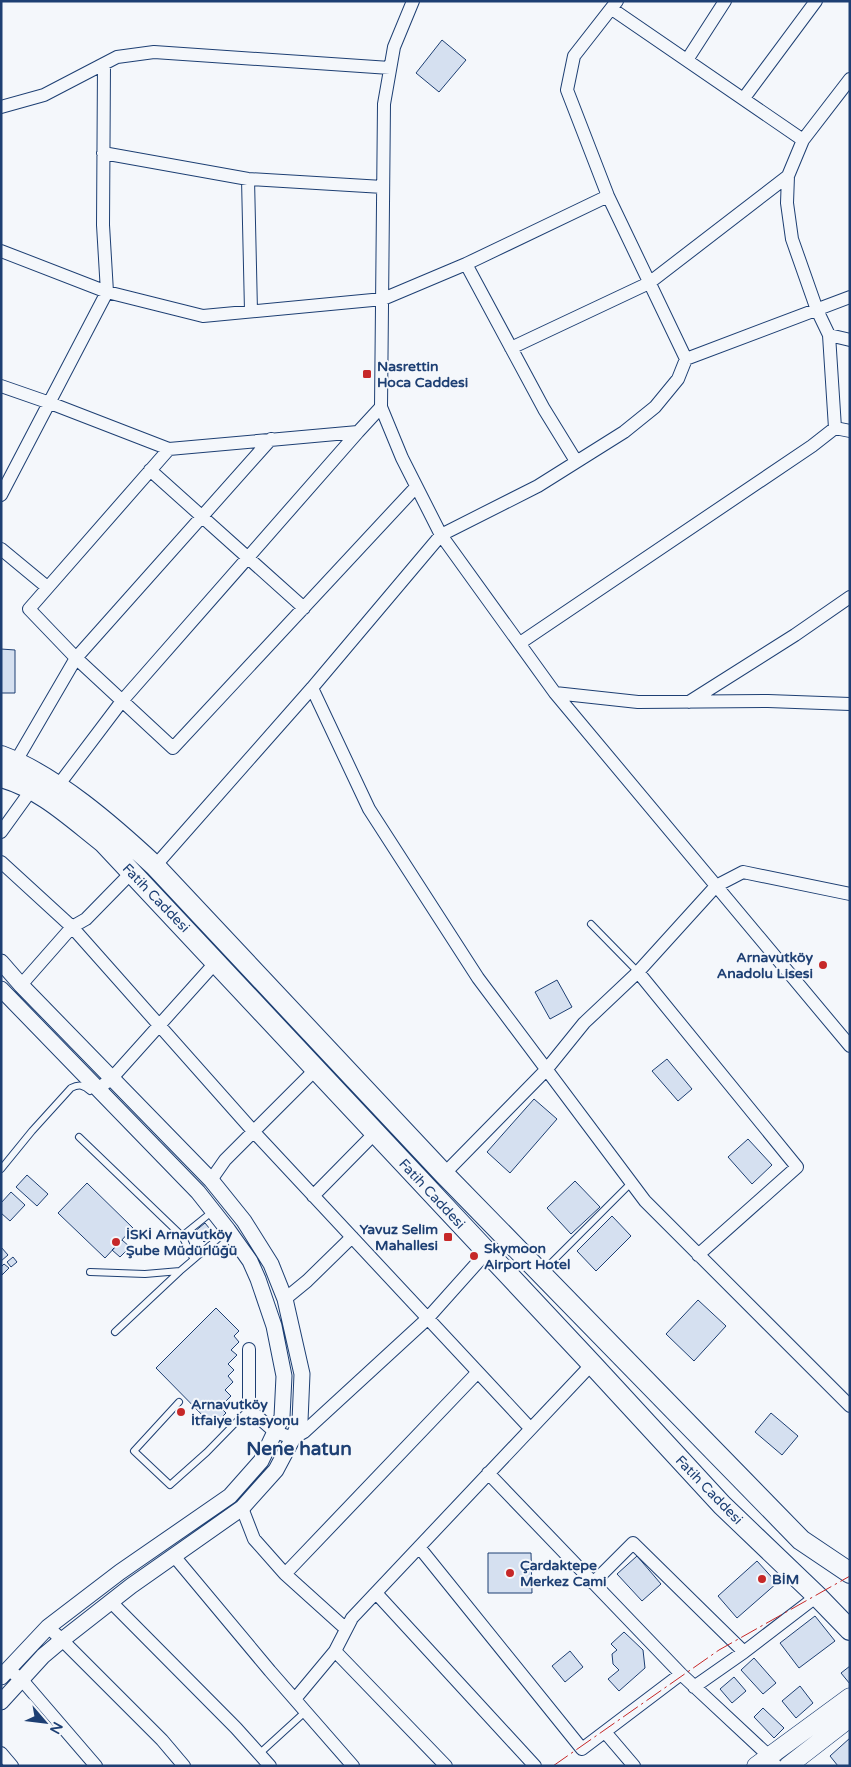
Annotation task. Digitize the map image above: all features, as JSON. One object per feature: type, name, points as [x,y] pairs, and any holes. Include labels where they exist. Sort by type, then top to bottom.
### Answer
[{"type":"main road","name":"Fatih Caddesi","points":[[8,759],[58,787],[111,826],[155,866],[444,1174],[801,1540],[850,1573]]},
{"type":"main road","name":"Fatih Caddesi","points":[[1,777],[32,789],[54,803],[103,842],[722,1505],[818,1596],[850,1630]]},
{"type":"main road","points":[[767,1763],[850,1697]]},
{"type":"main road","points":[[788,1766],[850,1718]]},
{"type":"street","points":[[413,1],[394,47],[384,104],[381,407],[416,487],[441,535],[555,693],[850,1046]]},
{"type":"street","points":[[687,60],[725,1]]},
{"type":"street","points":[[744,98],[816,1]]},
{"type":"street","points":[[155,866],[312,688],[441,535],[538,486],[624,432],[656,407],[678,379],[686,359],[608,196],[567,90],[574,56],[615,5],[687,60],[803,140]]},
{"type":"street","points":[[1,107],[44,95],[117,57],[154,52],[390,68]]},
{"type":"street","points":[[1,494],[107,292],[103,224],[104,64]]},
{"type":"street","points":[[836,428],[829,335],[817,310],[792,239],[787,203],[788,176],[803,140],[850,79]]},
{"type":"street","points":[[103,152],[248,179],[383,187]]},
{"type":"street","points":[[511,348],[650,283],[788,176]]},
{"type":"street","points":[[248,179],[251,311]]},
{"type":"street","points":[[1,251],[107,292],[203,316],[382,298],[466,264],[608,196]]},
{"type":"street","points":[[466,264],[544,409],[576,461]]},
{"type":"street","points":[[686,359],[850,297]]},
{"type":"street","points":[[829,335],[850,340]]},
{"type":"street","points":[[1,386],[169,449],[358,432]]},
{"type":"street","points":[[58,787],[122,702],[381,407]]},
{"type":"street","points":[[520,643],[836,428],[850,431]]},
{"type":"street","points":[[8,759],[76,658],[272,439]]},
{"type":"street","points":[[169,449],[29,609],[76,658],[173,748],[416,487]]},
{"type":"street","points":[[150,470],[304,608]]},
{"type":"street","points":[[1,550],[47,587]]},
{"type":"street","points":[[689,702],[795,635],[850,597]]},
{"type":"street","points":[[312,688],[370,808],[478,978],[546,1070],[645,1201],[850,1406]]},
{"type":"street","points":[[555,693],[638,702],[768,701],[850,704]]},
{"type":"street","points":[[1,832],[32,789]]},
{"type":"street","points":[[1,862],[72,927],[313,1196],[530,1428]]},
{"type":"street","points":[[444,1174],[546,1070],[584,1023],[638,972],[716,886],[743,872],[850,894]]},
{"type":"street","points":[[21,985],[72,927],[86,919],[131,873]]},
{"type":"street","points":[[1,962],[21,985],[212,1180],[244,1221],[271,1264],[285,1299],[302,1374],[300,1421],[293,1438],[276,1470],[242,1508],[131,1586],[62,1640],[43,1656],[1,1702]]},
{"type":"street","points":[[98,1089],[112,1078],[216,962]]},
{"type":"street","points":[[638,972],[797,1167],[698,1255]]},
{"type":"street","points":[[4,996],[198,1192],[228,1230],[250,1261],[274,1326],[284,1376],[282,1417],[261,1461],[230,1496],[120,1572],[48,1628],[5,1673],[22,1680],[96,1766]]},
{"type":"street","points":[[212,1180],[225,1160],[316,1070]]},
{"type":"street","points":[[313,1196],[375,1133]]},
{"type":"street","points":[[213,1211],[228,1202]]},
{"type":"street","points":[[285,1299],[308,1281],[352,1237]]},
{"type":"street","points":[[249,1348],[249,1409],[275,1432],[293,1438],[304,1432],[427,1319],[486,1253]]},
{"type":"street","points":[[295,1699],[336,1651],[352,1618],[592,1364]]},
{"type":"street","points":[[285,1574],[477,1373]]},
{"type":"street","points":[[488,1473],[767,1763]]},
{"type":"street","points":[[242,1508],[254,1539],[285,1574],[346,1629]]},
{"type":"street","points":[[593,1583],[633,1543],[744,1652]]},
{"type":"street","points":[[419,1547],[582,1749],[682,1674]]},
{"type":"street","points":[[174,1556],[270,1671],[353,1766]]},
{"type":"street","points":[[376,1593],[535,1766]]},
{"type":"street","points":[[694,1687],[818,1596]]},
{"type":"street","points":[[111,1602],[270,1766]]},
{"type":"street","points":[[48,1628],[162,1740],[184,1766]]},
{"type":"street","points":[[336,1651],[446,1766]]},
{"type":"street","points":[[605,1732],[634,1766]]},
{"type":"street","points":[[1,1753],[12,1766]]},
{"type":"lane","points":[[591,924],[638,972]]},
{"type":"lane","points":[[1,1169],[71,1088],[80,1085],[92,1092],[98,1089]]},
{"type":"lane","points":[[79,1137],[182,1236],[192,1258]]},
{"type":"lane","points":[[541,1273],[631,1183]]},
{"type":"lane","points":[[182,1236],[213,1211]]},
{"type":"lane","points":[[115,1332],[192,1258],[228,1230]]},
{"type":"lane","points":[[90,1272],[145,1274],[180,1270]]},
{"type":"lane","points":[[179,1402],[134,1451],[170,1486],[249,1409]]},
{"type":"lane","points":[[259,1754],[306,1712]]},
{"type":"building","points":[[442,40],[466,60],[439,92],[416,73]]},
{"type":"building","points":[[1,649],[15,650],[15,693],[1,693]]},
{"type":"building","points":[[557,980],[572,1007],[550,1019],[535,992]]},
{"type":"building","points":[[667,1059],[692,1089],[678,1101],[652,1071]]},
{"type":"building","points":[[534,1099],[557,1119],[510,1173],[487,1152]]},
{"type":"building","points":[[748,1139],[772,1165],[752,1184],[728,1157]]},
{"type":"building","points":[[27,1175],[48,1194],[37,1206],[16,1187]]},
{"type":"building","points":[[575,1181],[600,1207],[571,1234],[547,1208]]},
{"type":"building","points":[[87,1183],[133,1228],[105,1258],[58,1213]]},
{"type":"building","points":[[11,1192],[25,1205],[10,1221],[1,1213],[1,1203]]},
{"type":"building","points":[[612,1216],[631,1236],[596,1271],[577,1251]]},
{"type":"building","points":[[205,1223],[214,1234],[204,1242],[194,1232]]},
{"type":"building","points":[[122,1240],[130,1247],[120,1257],[112,1250]]},
{"type":"building","points":[[1,1247],[8,1255],[1,1261]]},
{"type":"building","points":[[13,1257],[17,1262],[11,1267],[7,1262]]},
{"type":"building","points":[[4,1264],[9,1268],[2,1275],[1,1267]]},
{"type":"building","points":[[698,1300],[726,1326],[694,1361],[666,1334]]},
{"type":"building","points":[[216,1308],[239,1331],[234,1336],[239,1342],[231,1350],[237,1355],[228,1364],[234,1370],[228,1376],[233,1382],[225,1390],[231,1396],[220,1407],[226,1413],[213,1426],[156,1368]]},
{"type":"building","points":[[771,1413],[798,1436],[782,1455],[755,1432]]},
{"type":"building","name":"Çardaktepe Merkez Cami","points":[[488,1553],[531,1553],[532,1593],[488,1593]]},
{"type":"building","points":[[637,1556],[661,1584],[642,1601],[617,1574]]},
{"type":"building","points":[[757,1561],[777,1583],[737,1618],[718,1596]]},
{"type":"building","points":[[815,1616],[835,1641],[799,1668],[780,1643]]},
{"type":"building","points":[[624,1632],[643,1650],[645,1668],[619,1691],[608,1679],[619,1670],[613,1664],[612,1654],[617,1650],[611,1644]]},
{"type":"building","points":[[570,1651],[583,1667],[565,1682],[552,1666]]},
{"type":"building","points":[[754,1658],[776,1683],[763,1694],[741,1670]]},
{"type":"building","points":[[850,1666],[850,1684],[841,1673]]},
{"type":"building","points":[[734,1677],[746,1691],[732,1703],[720,1689]]},
{"type":"building","points":[[800,1686],[813,1703],[796,1718],[782,1701]]},
{"type":"building","points":[[763,1708],[784,1728],[774,1738],[754,1717]]},
{"type":"building","points":[[850,1738],[850,1766],[838,1766],[830,1756]]},
{"type":"power","points":[[553,1766],[719,1650],[850,1576]]},
{"type":"place","name":"Nasrettin Hoca Caddesi","points":[[367,374]]},
{"type":"place","name":"Arnavutköy Anadolu Lisesi","points":[[823,965]]},
{"type":"place","name":"Yavuz Selim Mahallesi","points":[[448,1237]]},
{"type":"place","name":"İSKİ Arnavutköy Şube Müdürlüğü","points":[[116,1242]]},
{"type":"place","name":"Skymoon Airport Hotel","points":[[474,1256]]},
{"type":"place","name":"Arnavutköy İtfaiye İstasyonu","points":[[181,1412]]},
{"type":"place","name":"Çardaktepe Merkez Cami","points":[[510,1573]]},
{"type":"place","name":"BİM","points":[[762,1579]]},
{"type":"district","name":"Nene hatun","points":[[299,1449]]}]
